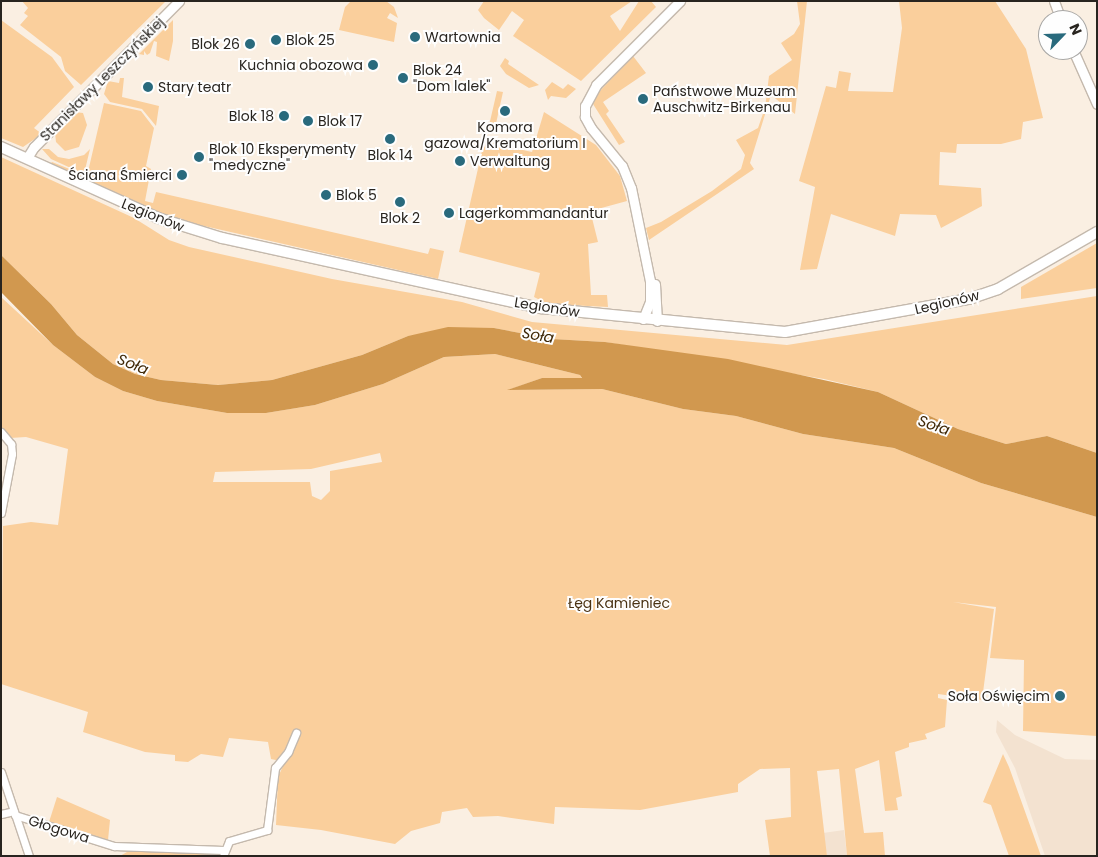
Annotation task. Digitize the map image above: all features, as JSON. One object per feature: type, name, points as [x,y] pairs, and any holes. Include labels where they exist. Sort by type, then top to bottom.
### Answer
[{"type":"main road","name":"Legionów","points":[[1,147],[158,218],[222,238],[541,308],[657,321],[785,332],[930,307],[998,288],[1097,232]]},
{"type":"street","name":"Stanisławy Leszczyńskiej","points":[[27,158],[34,147],[180,1]]},
{"type":"street","points":[[657,321],[656,290],[626,172],[591,128],[585,117],[585,106],[596,85],[680,1]]},
{"type":"street","points":[[1079,60],[1093,86],[1097,104]]},
{"type":"street","points":[[643,319],[651,294],[644,245]]},
{"type":"street","points":[[1,432],[11,444],[12,454],[1,513]]},
{"type":"street","points":[[223,853],[230,841],[267,830],[275,768],[288,752],[296,733]]},
{"type":"street","points":[[1,772],[30,856]]},
{"type":"street","points":[[1,814],[14,813]]},
{"type":"street","name":"Głogowa","points":[[14,813],[114,846],[223,853]]},
{"type":"shaded area","points":[[997,720],[1015,735],[1065,759],[1097,760],[1097,856],[1045,856],[1015,768],[996,732]]},
{"type":"shaded area","points":[[844,830],[847,856],[827,856],[823,833]]},
{"type":"green space","points":[[22,1],[166,1],[81,85],[65,71],[61,57],[20,25],[28,16],[24,13],[28,8]]},
{"type":"green space","points":[[351,1],[386,1],[394,7],[398,18],[390,13],[387,18],[397,23],[394,42],[339,30],[345,7]]},
{"type":"green space","points":[[484,1],[632,1],[610,16],[620,31],[639,1],[651,1],[656,7],[581,81],[513,36],[524,20],[512,11],[499,30],[484,18],[478,10]]},
{"type":"green space","points":[[797,1],[807,1],[795,114],[771,95],[750,163],[754,169],[649,240],[646,228],[661,222],[712,191],[741,169],[745,155],[736,140],[758,128],[765,108],[769,76],[792,60],[781,43],[794,34],[800,24]]},
{"type":"green space","points":[[899,1],[995,1],[1026,49],[1043,118],[1023,122],[1021,139],[1001,144],[957,144],[956,153],[940,152],[939,185],[981,188],[982,206],[941,228],[936,215],[900,214],[895,236],[831,214],[817,269],[800,270],[815,187],[799,181],[826,86],[836,88],[839,71],[851,73],[848,91],[893,92],[902,28]]},
{"type":"green space","points":[[1,20],[52,57],[74,87],[34,128],[42,134],[23,147],[1,138]]},
{"type":"green space","points":[[173,20],[173,41],[169,61],[156,56],[157,42],[154,41],[150,53],[147,55],[144,51],[144,55],[139,54]]},
{"type":"green space","points":[[633,56],[646,73],[603,102],[609,111],[606,114],[625,142],[619,145],[593,104],[597,94]]},
{"type":"green space","points":[[505,58],[509,61],[508,64],[539,85],[529,88],[506,74],[500,66]]},
{"type":"green space","points":[[120,78],[124,78],[122,97],[159,106],[156,126],[142,109],[110,102],[104,94],[108,81],[119,83]]},
{"type":"green space","points":[[552,82],[563,89],[568,84],[576,89],[566,98],[551,96],[548,100],[545,90]]},
{"type":"green space","points":[[497,91],[503,92],[495,128],[488,130]]},
{"type":"green space","points":[[104,103],[141,111],[154,128],[146,166],[151,169],[145,201],[153,203],[156,192],[428,254],[430,248],[444,251],[438,279],[182,221],[121,198],[50,164],[52,162],[87,176]]},
{"type":"green space","points":[[74,112],[83,113],[87,125],[79,147],[65,151],[56,142],[55,133]]},
{"type":"green space","points":[[544,112],[596,145],[620,176],[627,201],[594,210],[592,218],[598,242],[588,244],[591,295],[607,295],[608,307],[548,304],[534,297],[540,273],[459,252],[482,151],[487,142],[532,152]]},
{"type":"green space","points":[[42,149],[49,149],[58,157],[69,159],[84,155],[90,149],[84,174],[51,159]]},
{"type":"green space","points":[[1,157],[134,218],[169,240],[189,247],[332,279],[462,302],[532,322],[787,345],[1097,296],[1097,453],[1047,436],[1006,444],[958,429],[878,392],[824,379],[605,342],[552,339],[494,328],[408,336],[362,355],[272,380],[218,385],[161,380],[135,374],[113,364],[77,335],[51,304],[1,255]]},
{"type":"green space","points":[[1097,243],[1097,288],[1021,299],[1021,287]]},
{"type":"green space","name":"Łęg Kamieniec","points":[[1,297],[53,345],[95,377],[123,391],[157,401],[227,413],[266,413],[315,405],[383,384],[444,357],[495,354],[580,375],[582,379],[542,378],[508,390],[602,389],[683,409],[736,416],[803,434],[894,448],[981,483],[1097,517],[1097,736],[1023,731],[1024,660],[990,658],[996,607],[953,602],[994,609],[982,700],[938,694],[938,698],[947,700],[945,727],[925,734],[927,739],[909,743],[909,747],[895,752],[902,796],[896,798],[898,810],[885,811],[879,760],[855,769],[864,833],[883,832],[885,856],[847,856],[839,769],[817,771],[827,856],[770,856],[765,820],[791,817],[790,768],[760,769],[738,784],[738,792],[640,810],[555,807],[554,824],[498,816],[473,817],[467,808],[442,812],[440,823],[411,831],[395,844],[321,830],[276,825],[278,777],[285,762],[271,759],[268,742],[229,738],[223,757],[201,754],[188,762],[175,761],[175,755],[145,752],[83,732],[88,712],[1,684],[3,526],[31,522],[58,525],[68,449],[26,437],[10,438],[1,430]],"holes":[[[380,453],[382,462],[330,471],[330,491],[321,500],[312,496],[310,482],[213,482],[215,472],[311,469]]]},
{"type":"green space","points":[[1003,754],[1041,856],[1009,856],[991,805],[983,802]]},
{"type":"green space","points":[[57,797],[110,820],[108,840],[49,822]]},
{"type":"green space","points":[[212,851],[216,856],[120,856],[127,852]]},
{"type":"water","name":"Soła","points":[[1,255],[51,304],[77,335],[113,364],[135,374],[161,380],[218,385],[272,380],[362,355],[408,336],[448,327],[494,328],[552,339],[605,342],[728,359],[878,392],[958,429],[1006,444],[1047,436],[1097,453],[1097,517],[981,483],[894,448],[803,434],[736,416],[683,409],[602,389],[507,390],[542,378],[582,378],[580,375],[495,354],[444,357],[383,384],[315,405],[266,413],[227,413],[157,401],[123,391],[95,377],[53,345],[1,292]]},
{"type":"place","name":"Wartownia","points":[[415,37]]},
{"type":"place","name":"Blok 25","points":[[276,40]]},
{"type":"place","name":"Blok 26","points":[[250,44]]},
{"type":"place","name":"Kuchnia obozowa","points":[[373,65]]},
{"type":"place","name":"Blok 24 \"Dom lalek\"","points":[[403,78]]},
{"type":"place","name":"Stary teatr","points":[[148,87]]},
{"type":"place","name":"Państwowe Muzeum Auschwitz-Birkenau","points":[[643,99]]},
{"type":"place","name":"Komora gazowa/Krematorium I","points":[[505,111]]},
{"type":"place","name":"Blok 18","points":[[284,116]]},
{"type":"place","name":"Blok 17","points":[[308,121]]},
{"type":"place","name":"Blok 14","points":[[390,139]]},
{"type":"place","name":"Blok 10 Eksperymenty \"medyczne\"","points":[[199,157]]},
{"type":"place","name":"Verwaltung","points":[[460,161]]},
{"type":"place","name":"Ściana Śmierci","points":[[182,175]]},
{"type":"place","name":"Blok 5","points":[[326,195]]},
{"type":"place","name":"Blok 2","points":[[400,202]]},
{"type":"place","name":"Lagerkommandantur","points":[[449,213]]},
{"type":"place","name":"Soła Oświęcim","points":[[1060,696]]}]
